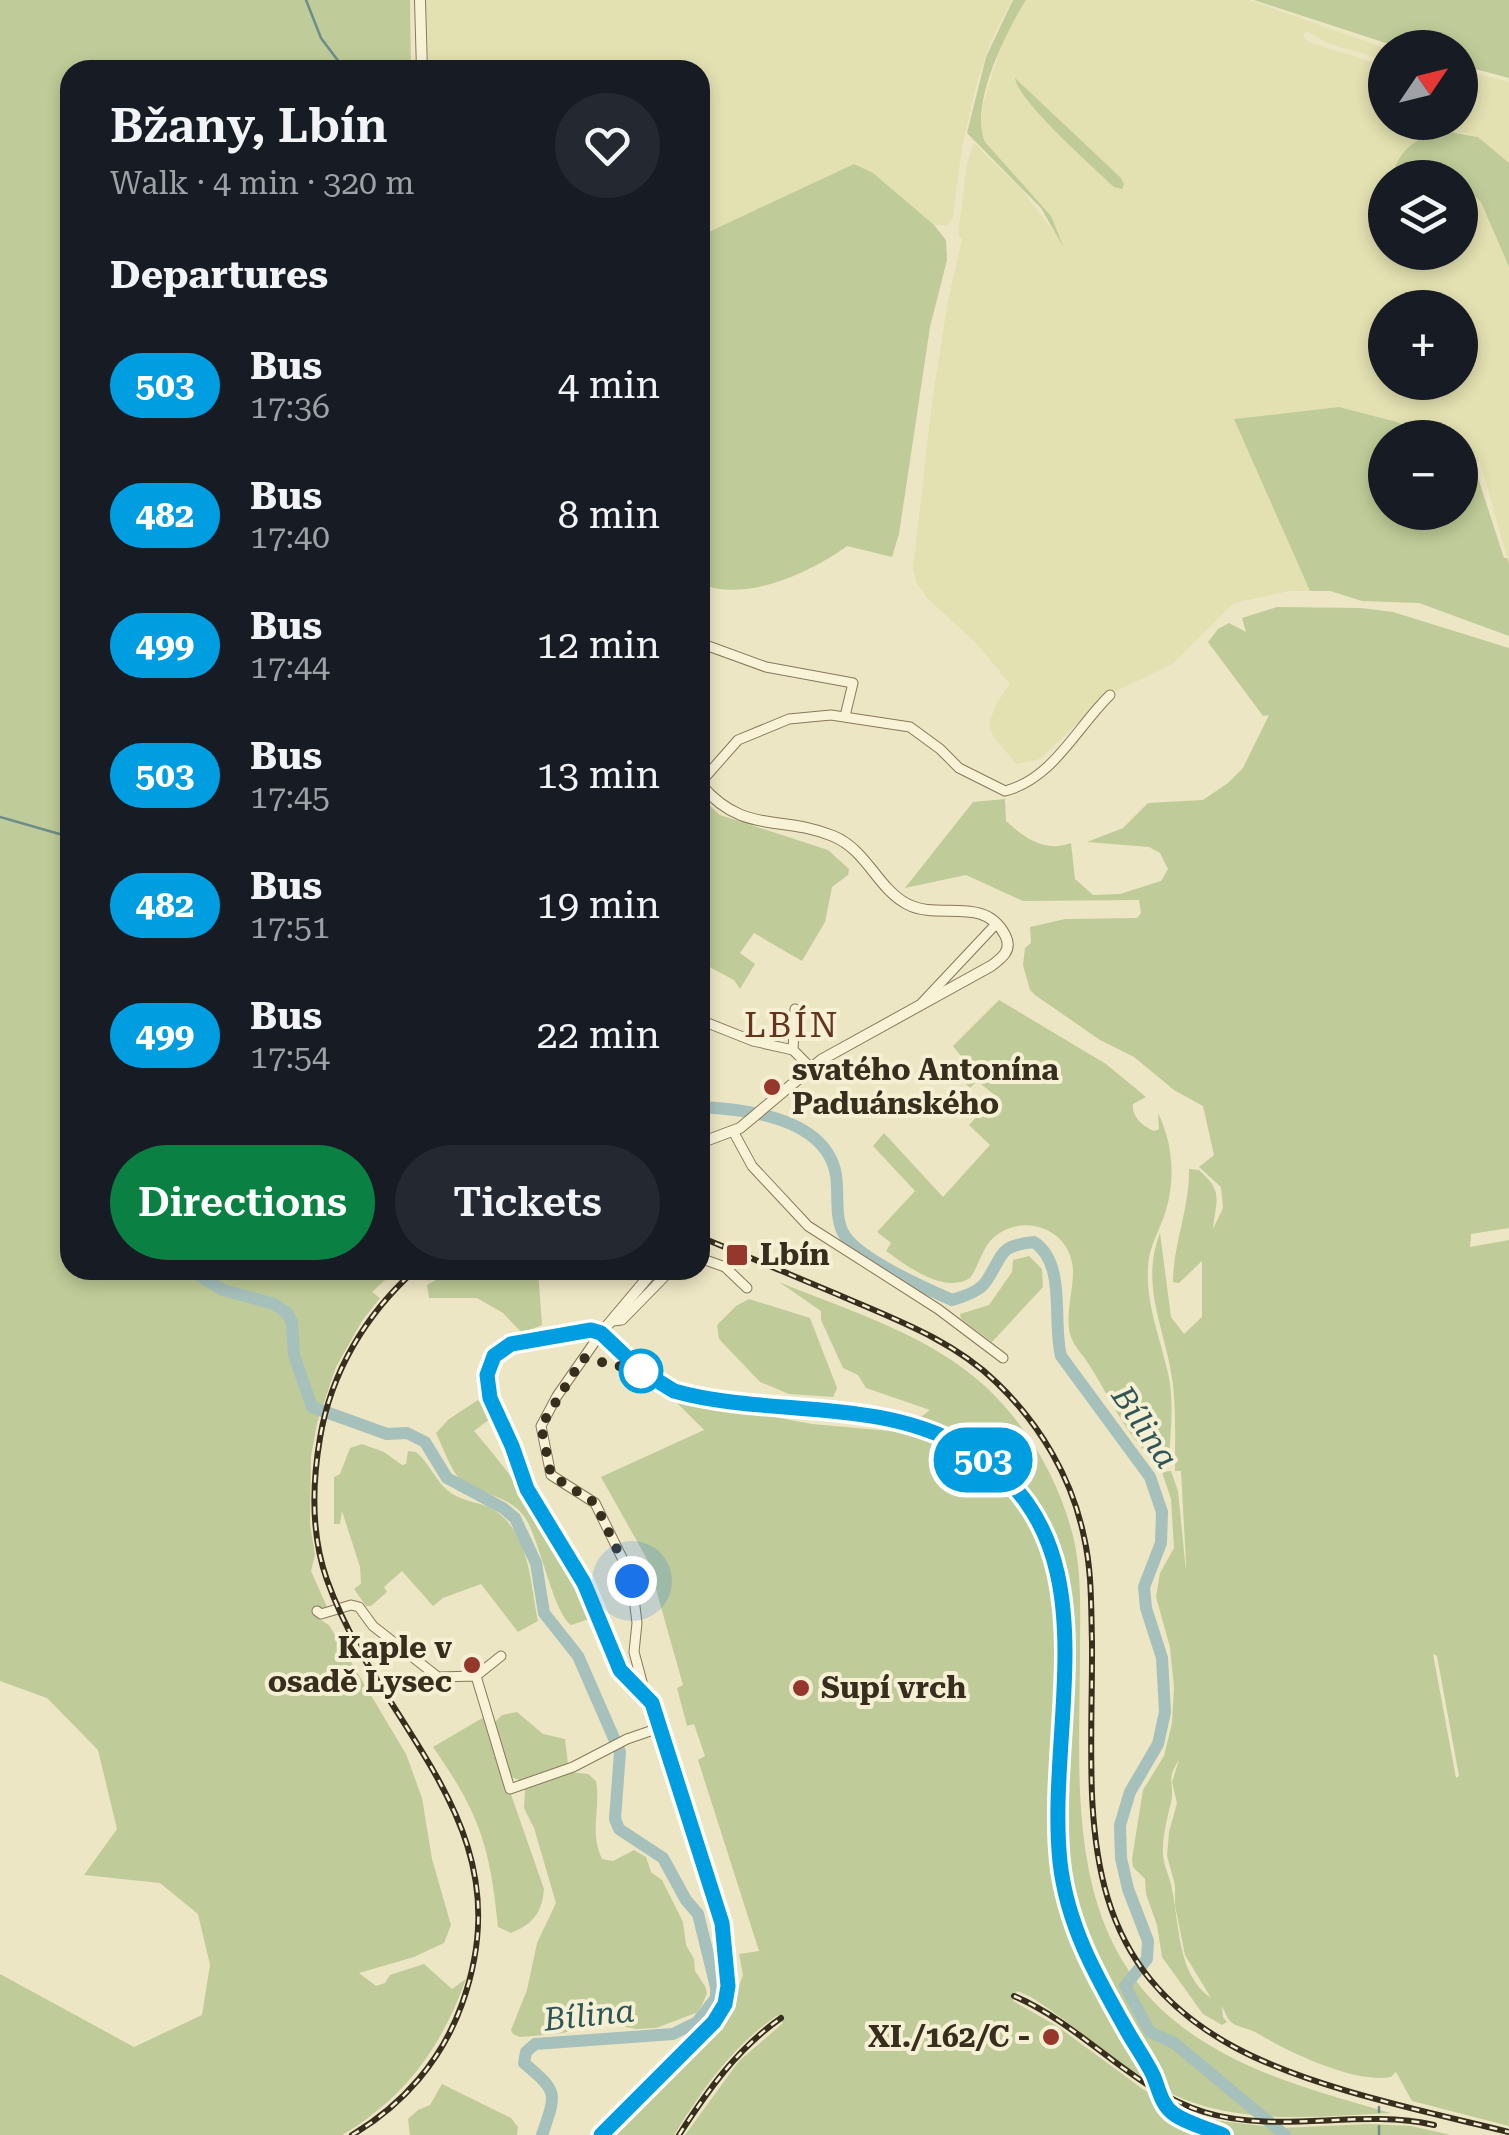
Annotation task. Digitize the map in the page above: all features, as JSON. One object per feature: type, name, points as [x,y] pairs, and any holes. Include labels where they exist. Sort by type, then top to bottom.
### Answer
[{"type":"street","points":[[420,0],[422,60]]},
{"type":"street","points":[[710,647],[766,667],[853,683],[845,716]]},
{"type":"street","points":[[710,770],[729,746],[762,727],[812,716],[845,716],[910,728],[959,768],[1005,790],[1024,786],[1046,771],[1090,714],[1110,695]]},
{"type":"street","points":[[710,793],[724,808],[742,818],[833,836],[847,844],[908,904],[922,910],[970,910],[996,924],[1008,942],[1001,959],[810,1068],[764,1104],[746,1124],[710,1137]]},
{"type":"street","points":[[919,1006],[996,924]]},
{"type":"street","points":[[794,1050],[795,1009]]},
{"type":"street","points":[[710,1024],[753,1042],[794,1050],[810,1068]]},
{"type":"street","points":[[733,1130],[752,1166],[808,1226],[938,1308],[1003,1358]]},
{"type":"street","points":[[710,1262],[725,1267],[747,1288]]},
{"type":"street","points":[[640,1688],[634,1652],[638,1622],[632,1581],[595,1503],[551,1475],[541,1426],[601,1333],[646,1280]]},
{"type":"street","points":[[612,1321],[622,1320],[662,1280]]},
{"type":"street","points":[[601,2135],[719,2016],[727,1998],[727,1964],[722,1923],[652,1703],[620,1670],[584,1583],[527,1489],[487,1382],[492,1360],[511,1344],[584,1330],[601,1333],[640,1370],[674,1391],[921,1427],[986,1462],[1019,1494],[1045,1536],[1062,1588],[1065,1643],[1058,1830],[1070,1915],[1090,1965],[1166,2106],[1183,2119],[1223,2135]]},
{"type":"street","points":[[317,1611],[321,1614],[351,1605],[359,1607],[373,1626],[438,1678],[476,1676],[501,1656]]},
{"type":"street","points":[[476,1676],[510,1789],[573,1767],[611,1746],[660,1728]]},
{"type":"shaded area","points":[[426,0],[1012,0],[992,39],[977,82],[962,147],[953,217],[948,225],[934,225],[854,164],[710,231],[710,60],[429,60]]},
{"type":"shaded area","points":[[1026,0],[1249,0],[1368,42],[1368,55],[1327,43],[1310,33],[1303,36],[1308,42],[1368,61],[1368,140],[1418,140],[1400,160],[1368,160],[1368,270],[1478,270],[1478,199],[1509,267],[1509,564],[1478,461],[1478,420],[1389,420],[1339,407],[1235,419],[1310,591],[1289,591],[1234,603],[1173,664],[1107,695],[1040,759],[1016,764],[993,736],[989,724],[996,704],[1010,684],[975,642],[927,598],[916,582],[913,568],[932,402],[962,240],[958,233],[967,163],[974,143],[1021,189],[1062,242],[1044,208],[985,142],[980,131],[983,104],[1004,36]]},
{"type":"shaded area","points":[[1478,74],[1509,82],[1509,163],[1478,137]]},
{"type":"green space","points":[[0,0],[410,0],[411,60],[60,60],[60,1280],[385,1280],[372,1292],[380,1298],[336,1367],[317,1423],[311,1457],[310,1524],[315,1555],[311,1571],[328,1609],[316,1617],[329,1625],[406,1754],[422,1798],[432,1859],[451,1925],[444,1943],[414,1957],[359,1973],[376,1986],[385,1983],[390,1975],[424,1964],[452,1989],[466,1979],[445,2027],[402,2088],[342,2135],[0,2135],[0,1974],[134,2047],[202,2015],[210,1965],[198,1914],[160,1883],[84,1875],[117,1829],[98,1750],[47,1698],[0,1681]]},
{"type":"green space","points":[[1013,0],[1026,0],[992,69],[981,127],[985,142],[1051,216],[1064,248],[1041,208],[967,133],[986,57]]},
{"type":"green space","points":[[1254,0],[1509,0],[1509,78],[1478,70],[1478,30],[1368,30],[1368,37]]},
{"type":"green space","points":[[1015,78],[1121,178],[1122,189],[1114,187],[1058,134],[1019,89]]},
{"type":"green space","points":[[1478,137],[1509,163],[1509,267],[1478,199],[1478,160],[1399,160],[1417,141]]},
{"type":"green space","points":[[854,164],[873,173],[946,240],[947,260],[930,327],[899,534],[892,557],[847,546],[815,566],[776,582],[736,590],[710,587],[710,231]]},
{"type":"green space","points":[[1339,407],[1389,420],[1368,420],[1368,530],[1478,530],[1478,478],[1509,564],[1509,636],[1419,603],[1362,601],[1330,591],[1310,591],[1234,419]]},
{"type":"green space","points":[[1277,607],[1361,608],[1393,612],[1509,648],[1509,1228],[1471,1234],[1470,1247],[1509,1240],[1509,2126],[1412,2101],[1396,2072],[1391,2077],[1359,2076],[1304,2057],[1232,2023],[1222,2006],[1227,2022],[1222,2025],[1203,2014],[1162,1957],[1145,1879],[1133,1867],[1132,1859],[1143,1790],[1164,1756],[1172,1723],[1170,1647],[1156,1597],[1160,1573],[1174,1548],[1171,1499],[1162,1472],[1171,1471],[1178,1491],[1186,1571],[1186,1563],[1181,1471],[1175,1471],[1173,1385],[1152,1272],[1160,1233],[1171,1317],[1184,1334],[1202,1317],[1202,1261],[1179,1283],[1173,1282],[1189,1169],[1199,1170],[1215,1191],[1213,1229],[1223,1208],[1221,1187],[1199,1167],[1214,1155],[1203,1106],[1030,990],[1023,965],[1025,948],[1031,943],[1030,927],[1065,919],[1137,918],[1141,913],[1139,900],[1023,901],[966,875],[905,888],[973,802],[1005,799],[1006,821],[1028,838],[1052,846],[1071,843],[1075,879],[1093,895],[1120,894],[1161,881],[1168,869],[1160,853],[1149,847],[1087,842],[1123,828],[1148,803],[1203,800],[1243,768],[1269,715],[1263,716],[1208,642],[1229,623],[1246,632],[1242,618]],"holes":[[[1433,1654],[1437,1656],[1459,1776],[1456,1778]],[[1179,1760],[1172,1782],[1177,1803],[1167,1856],[1185,1955],[1211,1998],[1200,1988],[1185,1961],[1163,1855],[1171,1778]]]},
{"type":"green space","points":[[710,806],[720,815],[828,850],[849,869],[848,875],[832,887],[825,922],[802,961],[754,933],[740,953],[755,964],[740,989],[734,980],[710,967]]},
{"type":"green space","points":[[999,1000],[1106,1064],[1146,1097],[1133,1104],[1139,1121],[1155,1131],[1159,1129],[1158,1113],[1164,1126],[1171,1182],[1166,1210],[1149,1256],[1148,1282],[1171,1394],[1169,1457],[1165,1465],[1132,1436],[1072,1340],[1068,1321],[1073,1269],[1070,1255],[1054,1234],[1030,1226],[1005,1230],[989,1242],[970,1278],[949,1283],[915,1271],[886,1251],[891,1243],[877,1232],[915,1191],[873,1146],[884,1133],[943,1197],[990,1145],[969,1125],[996,1096],[977,1081],[970,1088],[961,1079],[971,1069],[953,1046]]},
{"type":"green space","points":[[1029,1256],[1042,1269],[1043,1287],[992,1342],[961,1319],[960,1314],[989,1305],[1012,1272],[1013,1260]]},
{"type":"green space","points":[[436,1280],[539,1280],[542,1325],[522,1333],[503,1313],[477,1298],[429,1298],[427,1285]]},
{"type":"green space","points":[[779,1282],[888,1326],[965,1369],[1016,1420],[1051,1475],[1067,1515],[1078,1564],[1079,1756],[1087,1861],[1100,1911],[1120,1957],[1152,1999],[1218,2050],[1290,2082],[1391,2113],[1298,2117],[1207,2107],[1150,2082],[1031,1997],[1017,1991],[1013,2001],[1057,2026],[1144,2090],[1212,2120],[1280,2128],[1411,2126],[1451,2135],[685,2135],[739,2061],[783,2023],[778,2015],[733,2054],[674,2135],[613,2135],[730,2012],[743,1975],[739,1954],[759,1951],[698,1760],[705,1756],[694,1724],[687,1726],[677,1688],[683,1685],[648,1561],[601,1477],[704,1430],[676,1402],[682,1400],[812,1424],[901,1432],[930,1410],[866,1388],[858,1375],[843,1368],[821,1320],[821,1311]]},
{"type":"green space","points":[[749,1299],[810,1318],[837,1388],[833,1397],[789,1394],[760,1382],[719,1339],[717,1325]]},
{"type":"green space","points":[[478,1400],[491,1418],[474,1431],[555,1540],[593,1612],[589,1619],[571,1625],[565,1618],[532,1530],[520,1511],[461,1480],[451,1465],[436,1433]]},
{"type":"green space","points":[[362,1444],[384,1452],[402,1465],[406,1464],[408,1451],[416,1452],[451,1493],[489,1507],[506,1520],[522,1545],[538,1621],[518,1632],[481,1584],[443,1598],[433,1606],[402,1571],[384,1587],[387,1592],[366,1606],[354,1589],[361,1584],[360,1567],[342,1511],[340,1524],[334,1524],[334,1477],[340,1474],[350,1448]]},
{"type":"green space","points":[[517,1712],[543,1734],[565,1739],[568,1764],[522,1781],[511,1777],[495,1722],[502,1715]]},
{"type":"green space","points":[[484,1717],[544,1889],[535,1917],[511,1933],[498,1927],[491,1875],[472,1812],[433,1747]]},
{"type":"green space","points":[[569,1772],[588,1774],[596,1781],[596,1839],[602,1859],[613,1861],[634,1850],[646,1857],[651,1872],[662,1880],[683,1922],[686,1945],[707,1993],[696,2013],[656,2028],[610,2024],[556,2034],[513,2034],[537,1943],[556,1903],[534,1828],[524,1808],[525,1789]]},
{"type":"green space","points":[[442,2084],[511,2118],[518,2127],[517,2135],[410,2135],[408,2119],[430,2105]]},
{"type":"waterway","points":[[306,0],[321,38],[338,60]]},
{"type":"waterway","points":[[0,817],[60,834]]},
{"type":"waterway","name":"Bílina","points":[[710,1108],[781,1120],[817,1141],[829,1156],[836,1175],[838,1215],[845,1236],[879,1264],[910,1281],[952,1300],[980,1288],[1008,1249],[1034,1242],[1051,1264],[1061,1356],[1150,1477],[1162,1512],[1161,1543],[1144,1587],[1146,1608],[1162,1658],[1165,1712],[1158,1744],[1130,1792],[1120,1825],[1121,1858],[1148,1941],[1147,1959],[1125,1986],[1150,2032],[1174,2043],[1285,2135]]},
{"type":"waterway","name":"Bílina","points":[[206,1280],[223,1290],[274,1304],[287,1313],[292,1322],[294,1355],[312,1407],[387,1434],[407,1433],[425,1442],[447,1478],[515,1518],[536,1563],[544,1613],[578,1656],[620,1752],[615,1819],[619,1829],[663,1858],[698,1914],[716,1998],[697,2022],[673,2034],[535,2044],[526,2052],[524,2063],[549,2087],[552,2101],[542,2135]]},
{"type":"waterway","points":[[1379,2107],[1379,2112]]},
{"type":"waterway","points":[[1379,2126],[1379,2135]]},
{"type":"railway","points":[[710,1241],[942,1342],[979,1367],[1012,1398],[1052,1453],[1079,1515],[1088,1563],[1093,1818],[1101,1872],[1116,1923],[1142,1969],[1181,2011],[1236,2048],[1266,2062],[1369,2097],[1509,2132]]},
{"type":"railway","points":[[352,2135],[404,2095],[444,2044],[462,2004],[477,1940],[476,1883],[462,1830],[439,1781],[351,1634],[327,1580],[316,1528],[317,1456],[333,1390],[366,1325],[404,1280]]},
{"type":"railway","points":[[1014,1996],[1063,2024],[1153,2088],[1204,2112],[1261,2121],[1377,2119],[1434,2125]]},
{"type":"railway","points":[[679,2135],[724,2071],[781,2018]]},
{"type":"bus line","name":"503","points":[[601,2135],[714,2022],[725,2004],[728,1986],[722,1923],[652,1703],[620,1670],[574,1562],[527,1489],[490,1398],[488,1368],[504,1348],[526,1339],[584,1330],[601,1333],[655,1382],[687,1395],[921,1427],[986,1462],[1019,1494],[1045,1536],[1062,1588],[1065,1643],[1058,1830],[1070,1915],[1090,1965],[1166,2106],[1183,2119],[1223,2135]]},
{"type":"place","name":"svatého Antonína Paduánského","points":[[772,1087]]},
{"type":"place","name":"Lbín","points":[[737,1255]]},
{"type":"place","name":"Kaple v osadě Lysec","points":[[472,1665]]},
{"type":"place","name":"Supí vrch","points":[[801,1688]]},
{"type":"place","name":"XI./162/C -","points":[[1051,2037]]},
{"type":"district","name":"LBÍN","points":[[792,1025]]},
{"type":"route","points":[[632,1581],[595,1503],[551,1475],[541,1426],[583,1358],[641,1371]]}]
